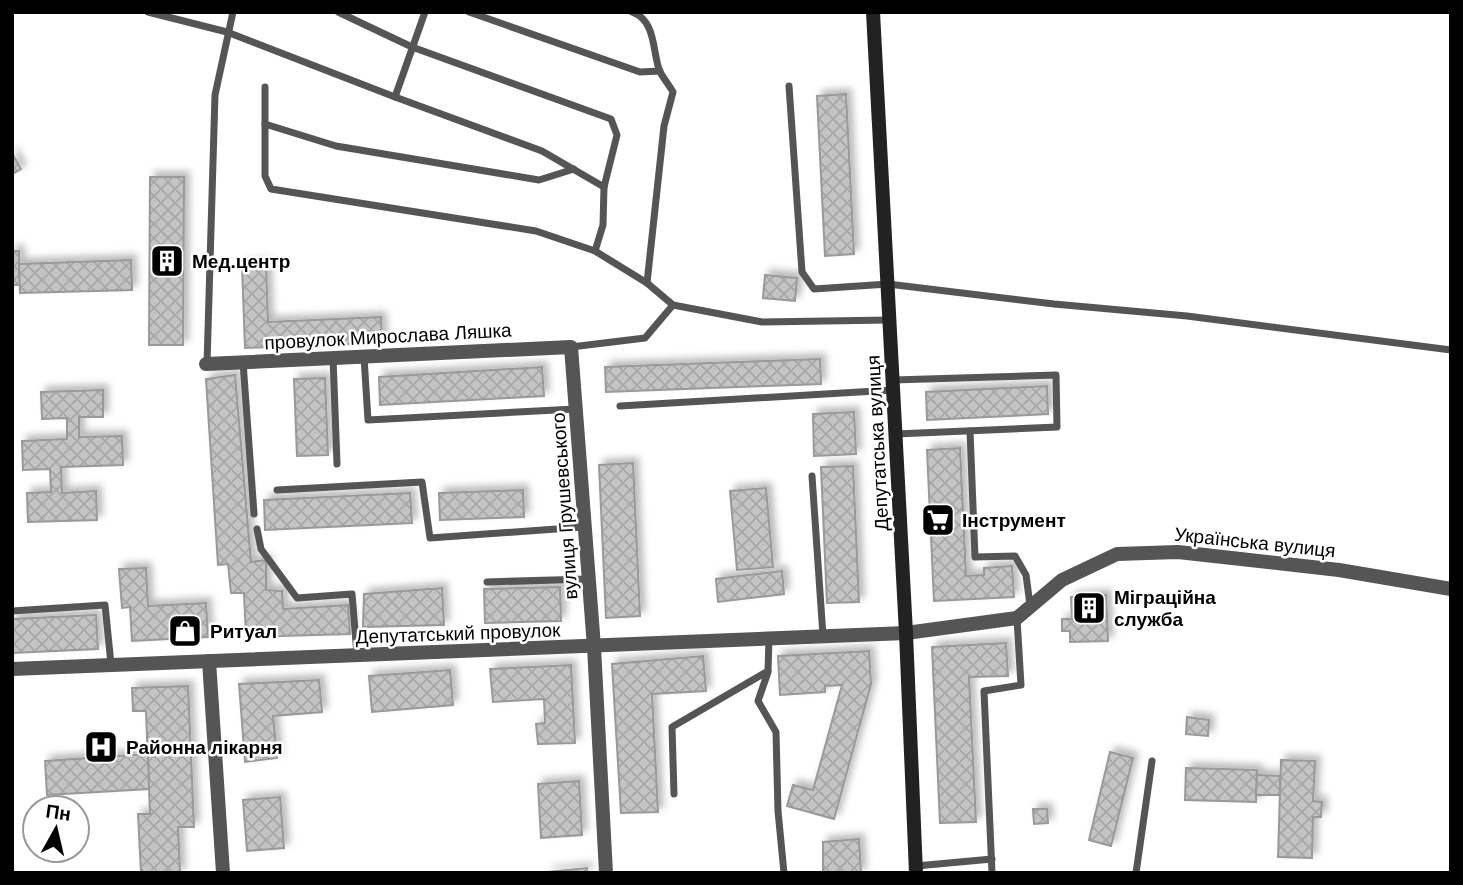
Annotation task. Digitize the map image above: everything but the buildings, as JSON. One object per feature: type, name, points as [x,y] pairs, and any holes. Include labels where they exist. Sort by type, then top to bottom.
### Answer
[{"type":"street","name":"Депутатська вулиця","points":[[875,16],[915,869]]},
{"type":"street","name":"провулок Мирослава Ляшка","points":[[206,364],[571,347]]},
{"type":"street","name":"вулиця Грушевського","points":[[571,347],[594,647],[606,873]]},
{"type":"street","name":"Українська вулиця","points":[[1017,618],[1062,580],[1117,554],[1178,552],[1339,570],[1451,589]]},
{"type":"street","points":[[906,633],[1017,618]]},
{"type":"street","name":"Депутатський провулок","points":[[12,669],[906,633]]},
{"type":"street","points":[[209,661],[223,873]]},
{"type":"lane","points":[[148,12],[227,32],[542,151],[604,187]]},
{"type":"lane","points":[[206,364],[215,95],[233,12]]},
{"type":"lane","points":[[338,12],[411,47],[611,119],[617,135],[604,187],[603,225],[595,251]]},
{"type":"lane","points":[[395,97],[425,12]]},
{"type":"lane","points":[[469,12],[640,72],[660,71]]},
{"type":"lane","points":[[632,12],[638,14],[652,32],[660,71],[673,92],[664,126],[648,283]]},
{"type":"lane","points":[[789,86],[802,272],[814,289],[888,284],[1054,304],[1186,316],[1451,350]]},
{"type":"lane","points":[[265,87],[265,176],[271,189],[536,231],[595,251],[648,283],[673,304],[762,321],[890,320]]},
{"type":"lane","points":[[265,124],[336,146],[539,180],[574,169]]},
{"type":"lane","points":[[571,347],[645,338],[673,304]]},
{"type":"lane","points":[[364,357],[368,419],[576,409]]},
{"type":"lane","points":[[333,358],[337,464]]},
{"type":"lane","points":[[243,362],[254,514]]},
{"type":"lane","points":[[620,406],[1056,375],[1057,427],[895,434]]},
{"type":"lane","points":[[970,431],[975,557],[1015,556],[1026,575],[1030,605]]},
{"type":"lane","points":[[812,476],[823,637]]},
{"type":"lane","points":[[276,490],[422,482],[430,538],[585,527]]},
{"type":"lane","points":[[257,529],[261,549],[297,598],[352,594],[357,656]]},
{"type":"lane","points":[[487,582],[589,579]]},
{"type":"lane","points":[[12,611],[105,605],[111,665]]},
{"type":"lane","points":[[992,873],[984,691],[1021,685],[1017,618]]},
{"type":"lane","points":[[769,639],[768,671],[758,701],[776,732],[778,811],[784,873]]},
{"type":"lane","points":[[674,794],[671,727],[768,671]]},
{"type":"lane","points":[[1136,873],[1152,761]]},
{"type":"lane","points":[[915,869],[992,859]]},
{"type":"place","name":"Мед.центр","points":[[167,261]]},
{"type":"place","name":"Інструмент","points":[[938,520]]},
{"type":"place","name":"Міграційна служба","points":[[1089,608]]},
{"type":"place","name":"Ритуал","points":[[185,631]]},
{"type":"place","name":"Районна лікарня","points":[[101,747]]}]
